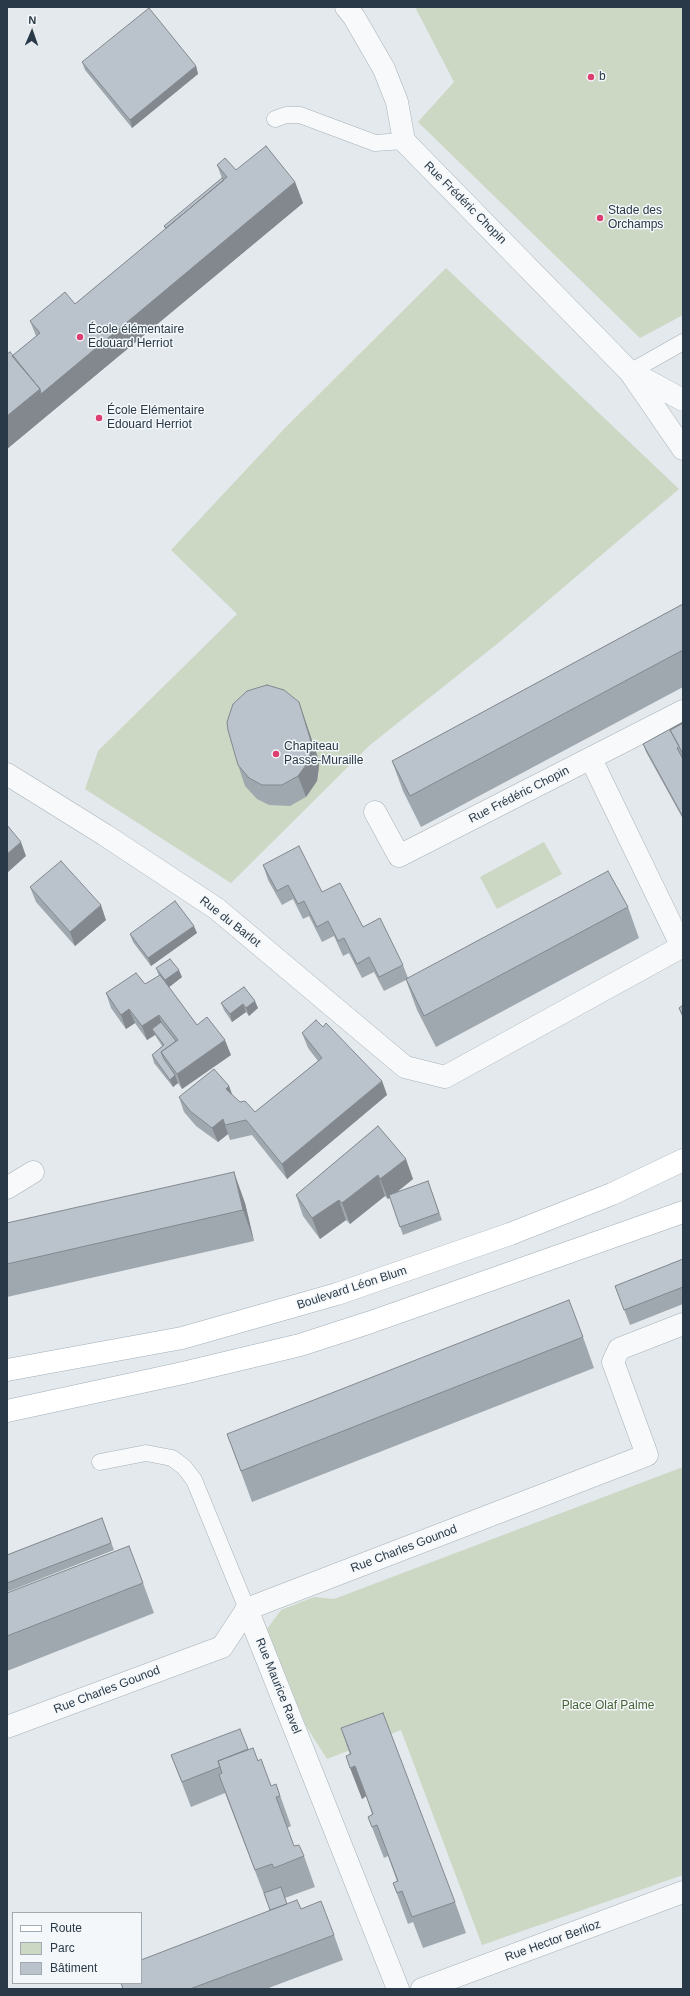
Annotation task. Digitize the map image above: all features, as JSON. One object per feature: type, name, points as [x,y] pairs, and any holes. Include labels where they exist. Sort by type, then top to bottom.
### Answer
[{"type":"main road","name":"Boulevard Léon Blum","points":[[7,1370],[182,1338],[337,1294],[510,1234],[612,1194],[683,1160]]},
{"type":"main road","points":[[7,1411],[183,1373],[300,1345],[371,1322],[683,1212]]},
{"type":"street","points":[[346,7],[354,17],[384,69],[397,102],[404,141]]},
{"type":"street","name":"Rue Frédéric Chopin","points":[[404,141],[630,372],[683,448]]},
{"type":"street","name":"Rue Frédéric Chopin","points":[[630,372],[683,400]]},
{"type":"street","name":"Rue Frédéric Chopin","points":[[375,812],[399,856],[683,711]]},
{"type":"street","points":[[591,759],[682,946]]},
{"type":"street","name":"Rue du Barlot","points":[[7,774],[105,835],[217,909],[405,1066],[445,1077],[682,946]]},
{"type":"street","points":[[7,1188],[33,1172]]},
{"type":"street","name":"Rue Charles Gounod","points":[[7,1728],[222,1647],[247,1609],[647,1455],[613,1362],[619,1349],[683,1324]]},
{"type":"street","name":"Rue Maurice Ravel","points":[[247,1609],[398,1989]]},
{"type":"street","name":"Rue Hector Berlioz","points":[[422,1989],[683,1892]]},
{"type":"lane","points":[[275,119],[286,115],[300,115],[375,143],[404,141]]},
{"type":"lane","points":[[630,372],[683,342]]},
{"type":"lane","name":"Rue Maurice Ravel","points":[[100,1462],[146,1453],[172,1458],[184,1467],[194,1480],[247,1609]]},
{"type":"green space","name":"Stade des Orchamps","points":[[415,7],[683,7],[683,315],[640,338],[418,122],[454,82]]},
{"type":"green space","points":[[446,268],[679,489],[497,644],[370,745],[231,883],[85,789],[98,751],[237,614],[171,550],[284,429]]},
{"type":"green space","points":[[544,842],[562,874],[497,909],[480,877]]},
{"type":"green space","name":"Place Olaf Palme","points":[[683,1467],[683,1875],[482,1945],[401,1730],[327,1759],[306,1726],[267,1629],[281,1610],[314,1597],[334,1599]]},
{"type":"building","points":[[149,8],[196,66],[130,120],[82,62]]},
{"type":"building","points":[[266,146],[295,182],[41,394],[40,389],[12,356],[40,333],[30,321],[65,292],[75,304],[170,225],[227,177],[217,165],[225,158],[236,170]]},
{"type":"building","points":[[222,178],[224,180],[166,228],[164,226]]},
{"type":"building","points":[[10,352],[40,389],[7,416],[7,354]]},
{"type":"building","points":[[683,604],[683,650],[410,796],[392,761]]},
{"type":"building","name":"Chapiteau Passe-Muraille","points":[[267,685],[284,690],[299,702],[310,738],[311,746],[309,761],[298,776],[282,785],[262,785],[249,778],[238,765],[228,730],[227,722],[233,704],[247,691]]},
{"type":"building","points":[[683,722],[670,730],[679,746],[677,748],[683,759],[683,817],[643,744]]},
{"type":"building","points":[[683,723],[683,754],[670,730]]},
{"type":"building","points":[[7,825],[21,842],[7,854]]},
{"type":"building","points":[[299,846],[322,892],[340,883],[363,927],[380,918],[403,965],[379,977],[369,957],[357,964],[344,938],[338,941],[328,921],[317,927],[304,901],[298,904],[288,885],[277,891],[263,865]]},
{"type":"building","points":[[61,861],[101,905],[70,932],[30,887]]},
{"type":"building","points":[[608,871],[628,907],[424,1016],[406,979]]},
{"type":"building","points":[[175,901],[194,926],[148,958],[130,934]]},
{"type":"building","points":[[170,959],[179,970],[165,980],[156,968]]},
{"type":"building","points":[[136,973],[145,984],[160,975],[197,1025],[207,1017],[225,1040],[177,1074],[161,1052],[178,1040],[159,1015],[142,1026],[129,1009],[121,1015],[106,993]]},
{"type":"building","points":[[244,987],[255,1001],[246,1008],[243,1004],[230,1014],[221,1003]]},
{"type":"building","points":[[683,1005],[683,1016],[679,1008]]},
{"type":"building","points":[[316,1020],[323,1027],[326,1023],[382,1081],[282,1164],[246,1120],[225,1125],[223,1119],[212,1128],[190,1111],[179,1097],[214,1069],[229,1086],[226,1089],[240,1102],[245,1101],[255,1112],[322,1058],[302,1033]]},
{"type":"building","points":[[161,1022],[176,1041],[161,1052],[175,1075],[170,1080],[152,1055],[164,1045],[152,1029]]},
{"type":"building","points":[[378,1126],[406,1159],[380,1179],[378,1175],[342,1203],[339,1200],[312,1218],[296,1195]]},
{"type":"building","points":[[234,1172],[243,1210],[7,1264],[7,1223]]},
{"type":"building","points":[[428,1181],[439,1213],[400,1227],[389,1195]]},
{"type":"building","points":[[683,1259],[683,1287],[624,1310],[615,1286]]},
{"type":"building","points":[[569,1300],[583,1337],[241,1471],[227,1434]]},
{"type":"building","points":[[102,1518],[111,1543],[7,1583],[7,1555]]},
{"type":"building","points":[[129,1546],[143,1583],[7,1636],[7,1593]]},
{"type":"building","points":[[383,1713],[455,1902],[412,1917],[402,1891],[397,1893],[393,1883],[398,1881],[377,1825],[372,1827],[368,1817],[373,1814],[355,1766],[350,1768],[346,1756],[351,1754],[341,1728]]},
{"type":"building","points":[[240,1729],[248,1749],[218,1761],[220,1767],[182,1782],[171,1755]]},
{"type":"building","points":[[253,1748],[258,1761],[261,1759],[271,1786],[276,1784],[280,1796],[276,1797],[294,1846],[299,1845],[304,1856],[274,1868],[272,1864],[255,1870],[219,1775],[222,1773],[218,1761]]},
{"type":"building","points":[[281,1887],[287,1904],[270,1910],[264,1893]]},
{"type":"building","points":[[297,1900],[301,1909],[321,1901],[334,1935],[190,1989],[123,1989],[121,1984],[142,1984],[142,1960]]},
{"type":"place","name":"b","points":[[591,77]]},
{"type":"place","name":"Stade des Orchamps","points":[[600,218]]},
{"type":"place","name":"École élémentaire Edouard Herriot","points":[[80,337]]},
{"type":"place","name":"École Elémentaire Edouard Herriot","points":[[99,418]]},
{"type":"place","name":"Chapiteau Passe-Muraille","points":[[276,754]]}]
